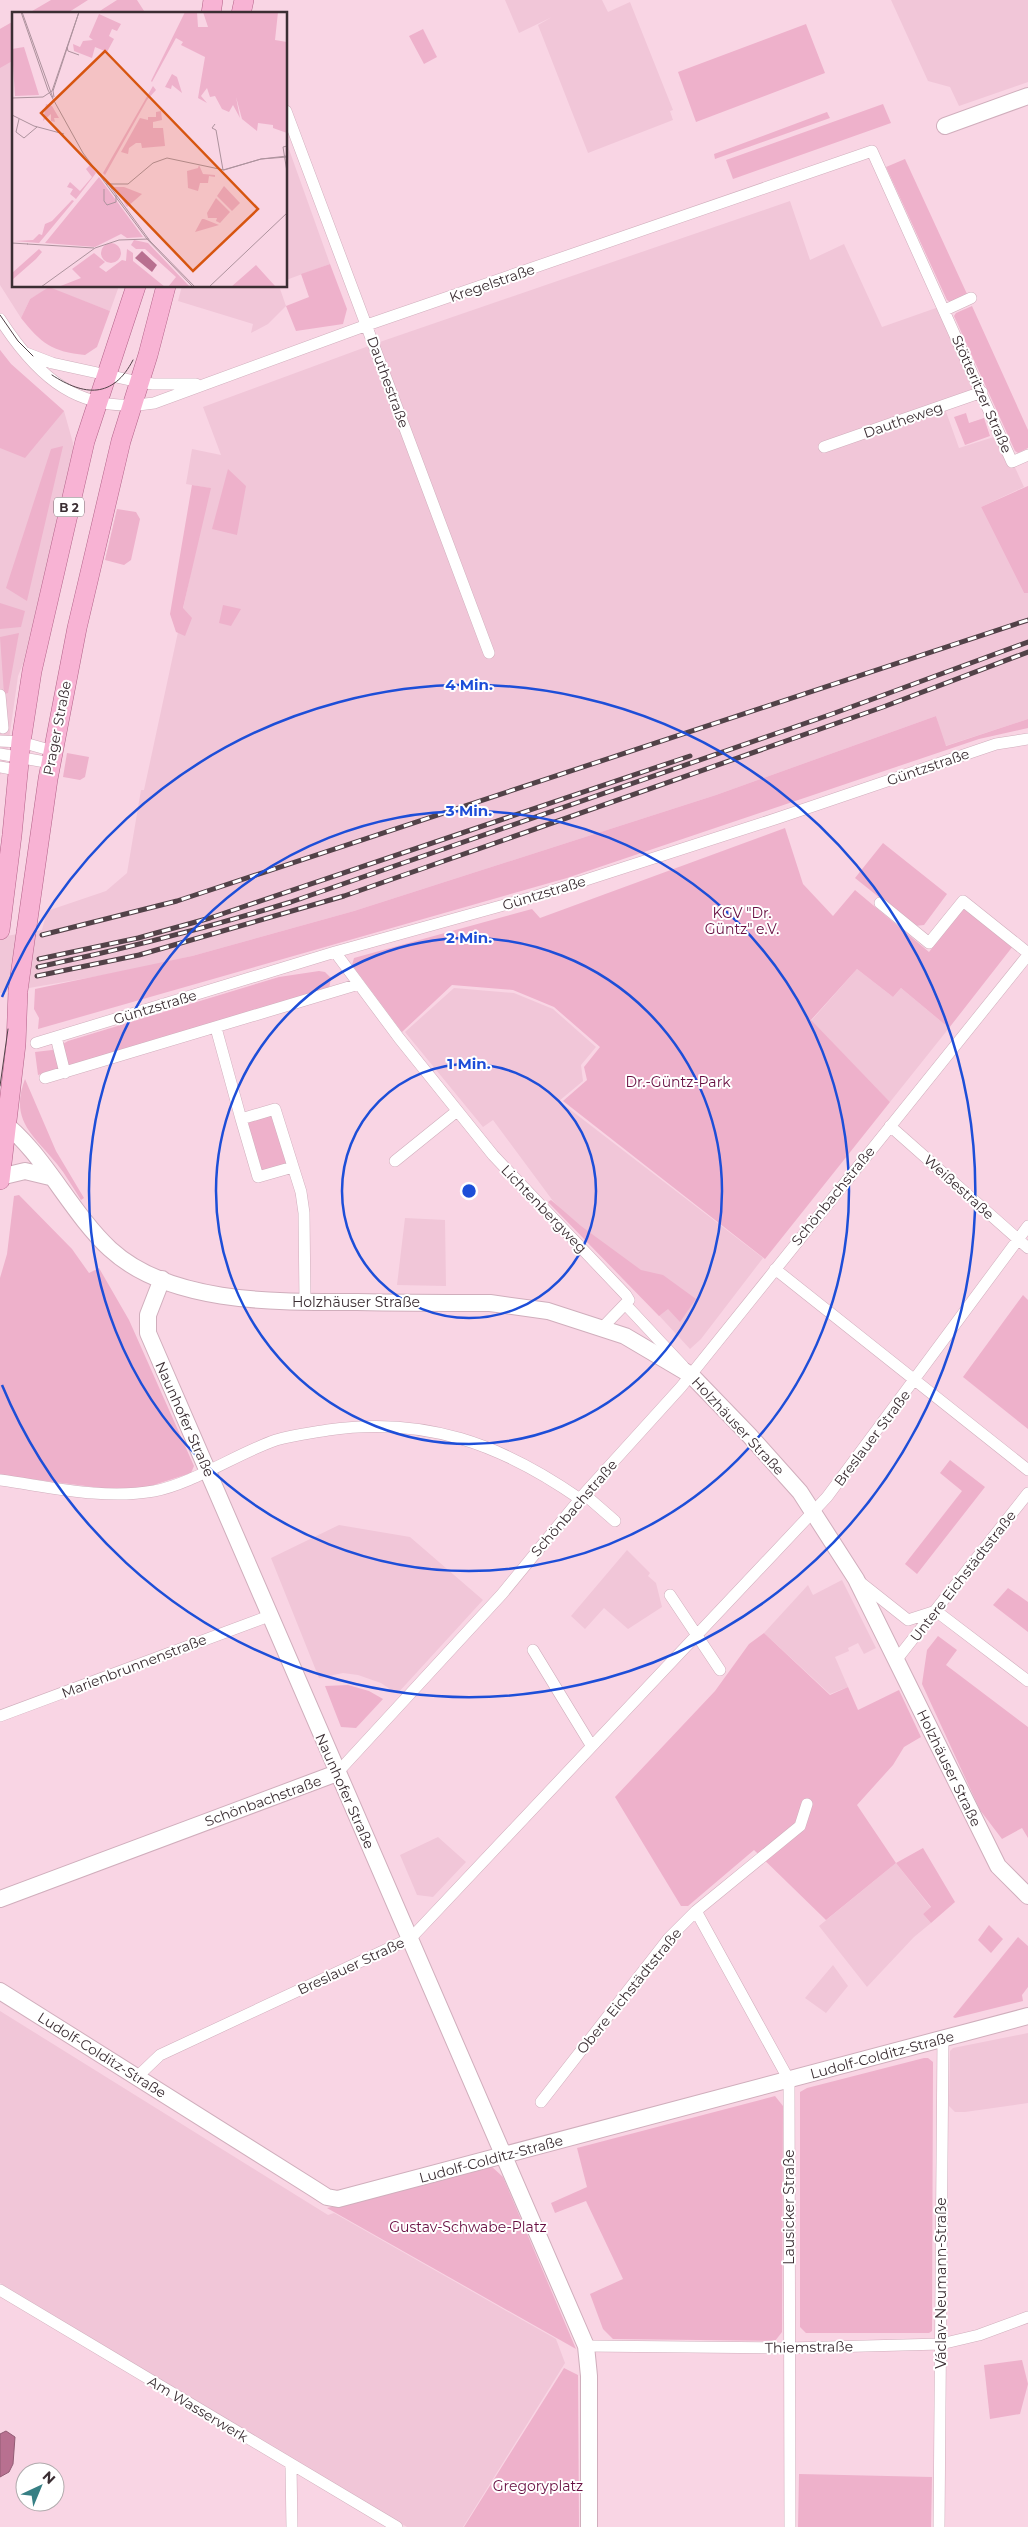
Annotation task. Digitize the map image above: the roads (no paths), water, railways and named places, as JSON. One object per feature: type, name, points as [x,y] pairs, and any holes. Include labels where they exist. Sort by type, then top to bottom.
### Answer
[{"type":"main road","name":"Prager Straße","points":[[0,1179],[3,1122],[16,1044],[18,991],[52,757],[77,628],[130,406],[122,379],[136,288]]},
{"type":"main road","name":"Prager Straße","points":[[0,930],[12,835],[14,759],[41,629],[85,442],[104,404],[122,379],[165,288]]},
{"type":"street","points":[[945,126],[1028,96]]},
{"type":"street","name":"Dauthestraße","points":[[288,116],[489,653]]},
{"type":"street","name":"Kregelstraße","points":[[104,404],[130,406],[164,399],[200,384],[872,152]]},
{"type":"street","name":"Stötteritzer Straße","points":[[872,152],[1012,462],[1028,455]]},
{"type":"street","points":[[945,310],[971,298]]},
{"type":"street","points":[[0,319],[35,364],[67,390],[104,404]]},
{"type":"street","points":[[25,353],[52,363],[122,379],[200,384]]},
{"type":"street","name":"Dautheweg","points":[[824,447],[982,392]]},
{"type":"street","points":[[0,695],[3,728]]},
{"type":"street","name":"Güntzstraße","points":[[36,1043],[335,952],[533,897],[778,818],[996,744],[1028,738]]},
{"type":"street","points":[[0,741],[14,759]]},
{"type":"street","points":[[0,754],[14,759],[52,757]]},
{"type":"street","name":"Schönbachstraße","points":[[0,1899],[337,1773],[502,1594],[582,1497],[691,1375],[1028,954],[963,901],[929,943],[880,904]]},
{"type":"street","name":"Lichtenbergweg","points":[[335,952],[492,1155],[626,1295],[629,1300],[626,1305],[691,1375]]},
{"type":"street","points":[[45,1078],[359,984]]},
{"type":"street","points":[[216,1028],[258,1177],[293,1167]]},
{"type":"street","points":[[56,1037],[65,1072]]},
{"type":"street","points":[[241,1119],[275,1109],[293,1167],[304,1212],[305,1302]]},
{"type":"street","points":[[395,1161],[457,1111]]},
{"type":"street","points":[[3,1122],[20,1136],[85,1223],[112,1250],[133,1266],[162,1279]]},
{"type":"street","name":"Weißestraße","points":[[890,1126],[1028,1248]]},
{"type":"street","points":[[0,1179],[25,1171],[50,1177]]},
{"type":"street","name":"Breslauer Straße","points":[[138,2076],[160,2055],[411,1938],[827,1497],[915,1381],[1028,1226]]},
{"type":"street","points":[[775,1269],[1028,1470]]},
{"type":"street","name":"Holzhäuser Straße","points":[[162,1279],[201,1291],[255,1301],[490,1303],[548,1311],[603,1327],[644,1345],[691,1375],[800,1492],[856,1580],[897,1659],[998,1866],[1028,1896]]},
{"type":"street","name":"Naunhofer Straße","points":[[162,1279],[148,1315],[148,1333],[586,2346],[589,2376],[589,2527]]},
{"type":"street","points":[[603,1327],[626,1305]]},
{"type":"street","points":[[0,1480],[117,1496],[156,1491],[276,1440],[301,1434],[363,1425],[400,1426],[437,1432],[480,1444],[520,1461],[582,1497],[615,1521]]},
{"type":"street","name":"Untere Eichstädtstraße","points":[[897,1659],[1028,1493]]},
{"type":"street","points":[[856,1580],[908,1620],[936,1611],[1028,1681]]},
{"type":"street","points":[[670,1595],[720,1670]]},
{"type":"street","name":"Marienbrunnenstraße","points":[[0,1716],[269,1616]]},
{"type":"street","points":[[533,1650],[591,1745]]},
{"type":"street","name":"Obere Eichstädtstraße","points":[[541,2102],[669,1938],[696,1912],[800,1826],[807,1804]]},
{"type":"street","name":"Lausicker Straße","points":[[696,1912],[789,2080],[790,2527]]},
{"type":"street","name":"Ludolf-Colditz-Straße","points":[[0,1991],[138,2076],[327,2197],[338,2199],[1028,2016]]},
{"type":"street","name":"Václav-Neumann-Straße","points":[[939,2527],[943,2038]]},
{"type":"street","name":"Am Wasserwerk","points":[[0,2290],[291,2466],[397,2527]]},
{"type":"street","name":"Thiemstraße","points":[[586,2346],[790,2348],[941,2344],[979,2335],[1028,2317]]},
{"type":"street","points":[[291,2466],[292,2527]]},
{"type":"tram line","points":[[0,315],[18,341],[33,356]]},
{"type":"tram line","points":[[52,375],[75,387],[97,390],[116,382],[125,373],[133,360]]},
{"type":"tram line","points":[[0,1086],[8,1029]]},
{"type":"railway","points":[[42,935],[177,901],[1028,620]]},
{"type":"railway","points":[[38,967],[165,938],[291,902],[832,714],[1028,642]]},
{"type":"railway","points":[[37,976],[139,955],[344,896],[883,707],[1028,652]]},
{"type":"railway","points":[[39,959],[138,938],[210,918],[690,756]]},
{"type":"park label","name":"KGV \"Dr. Güntz\" e.V.","points":[[742,922]]},
{"type":"park label","name":"Dr.-Güntz-Park","points":[[678,1082]]},
{"type":"park label","name":"Gustav-Schwabe-Platz","points":[[468,2227]]},
{"type":"park label","name":"Gregoryplatz","points":[[538,2486]]}]
